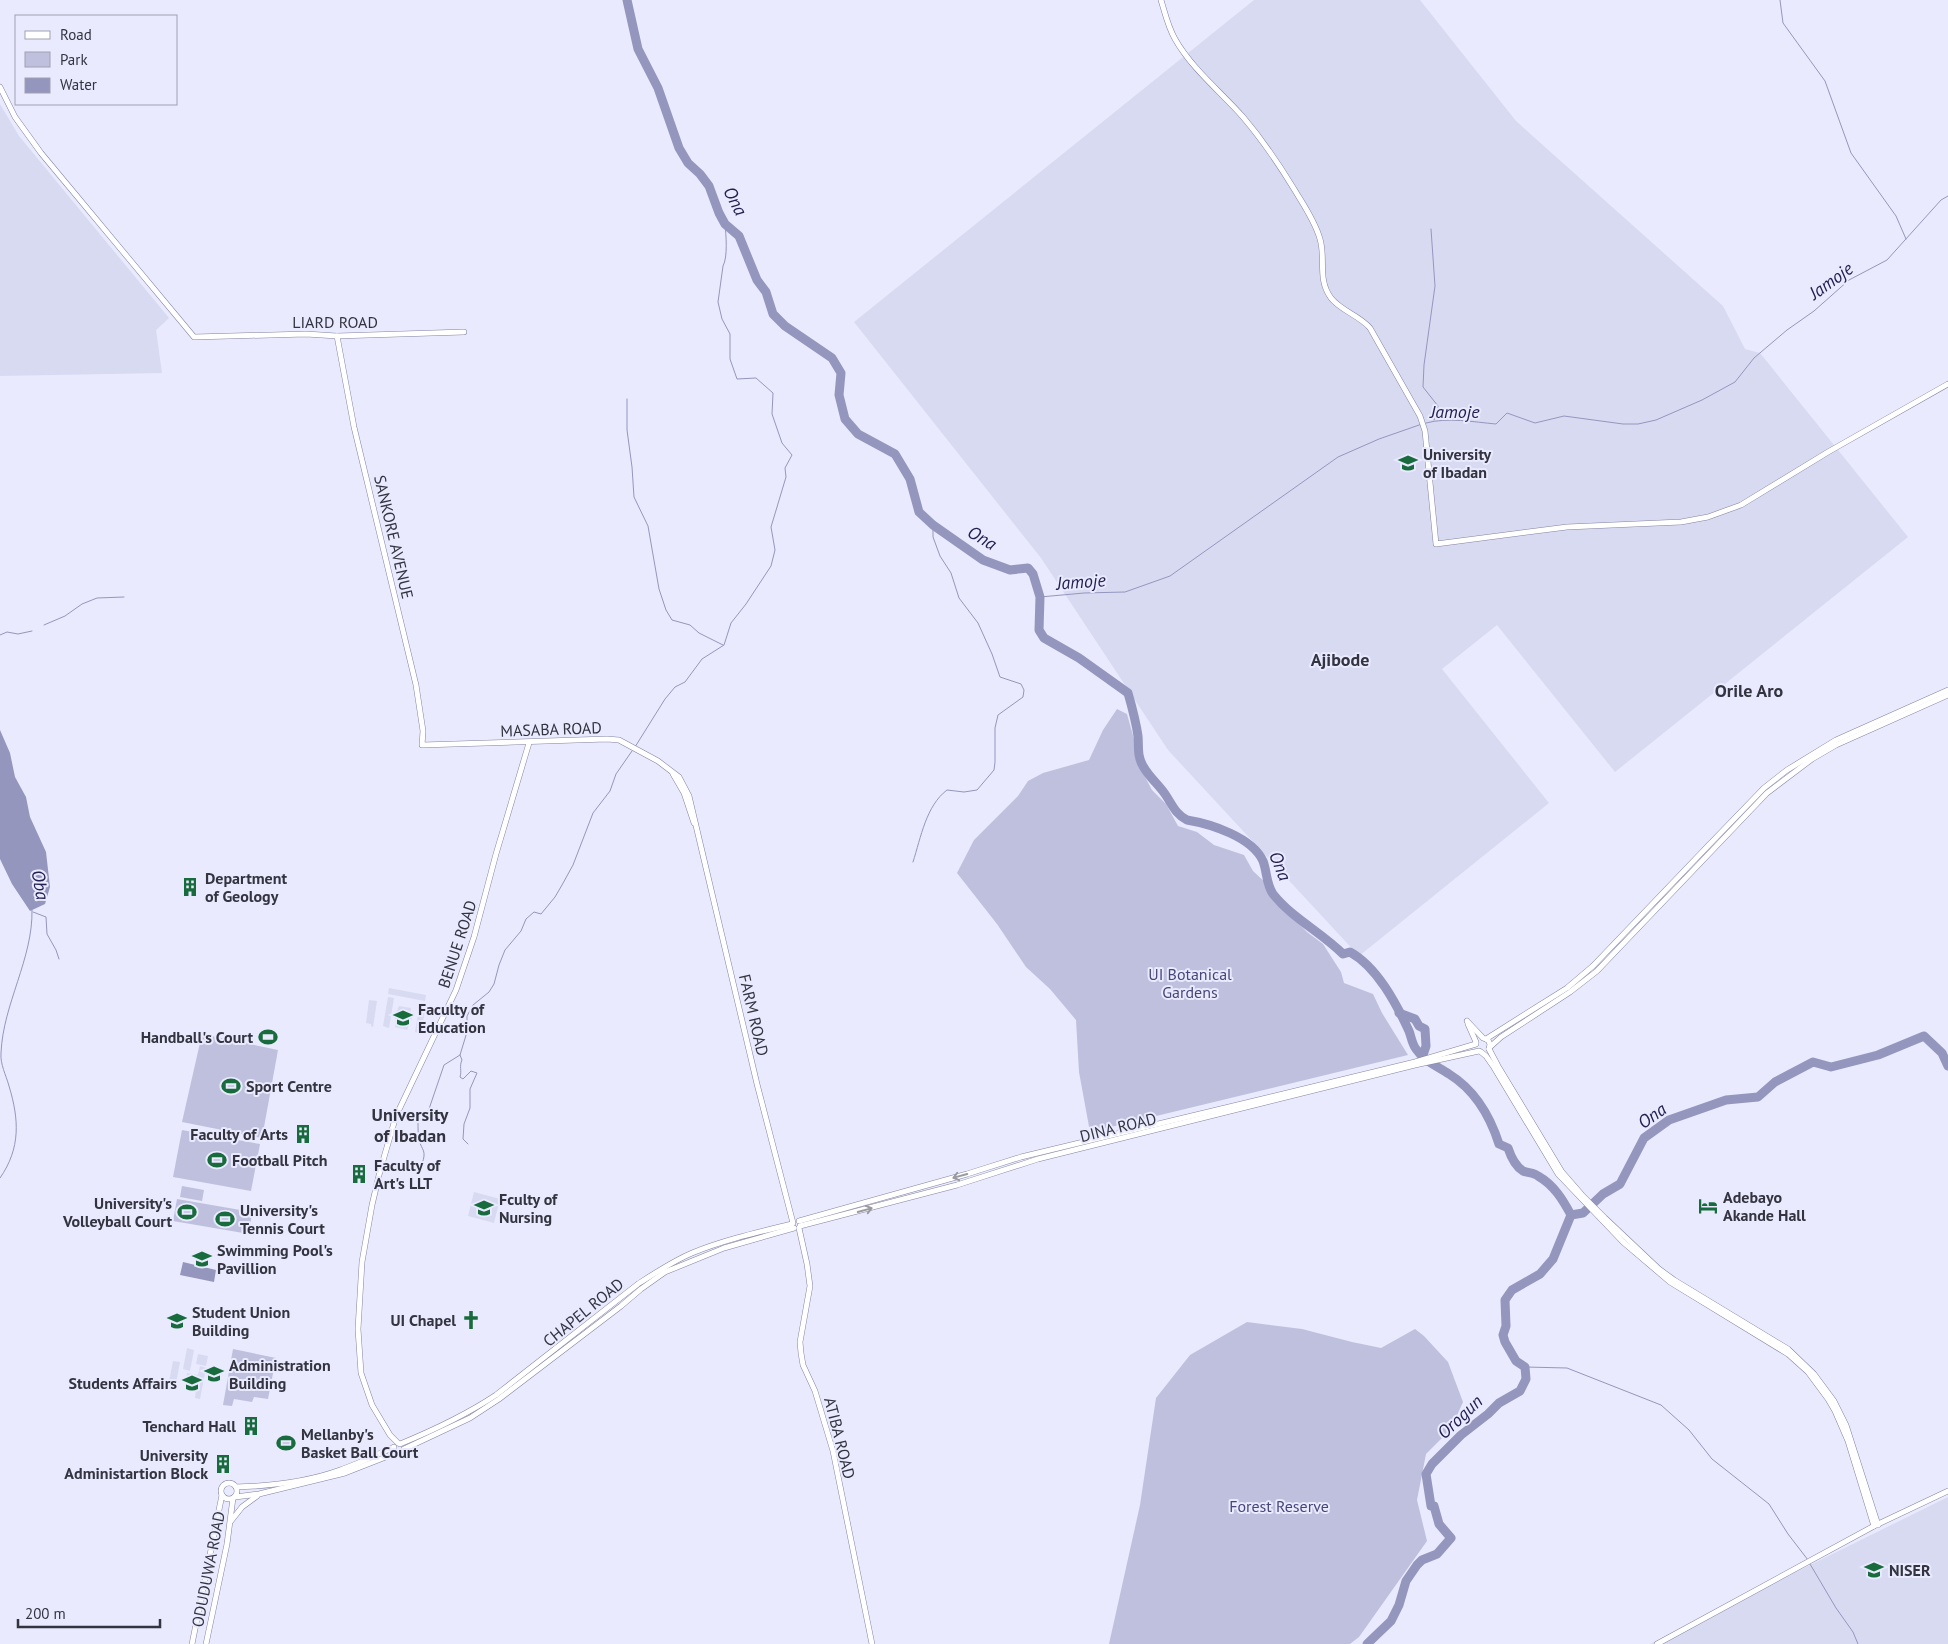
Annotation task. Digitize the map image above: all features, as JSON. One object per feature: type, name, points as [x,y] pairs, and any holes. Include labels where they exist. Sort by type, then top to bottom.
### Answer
[{"type":"street","points":[[1161,0],[1176,40],[1195,66],[1245,120],[1290,182],[1312,220],[1321,240],[1322,278],[1330,298],[1366,323],[1370,328],[1421,418],[1425,431],[1436,544],[1566,527],[1680,522],[1708,517],[1741,505],[1948,384]]},
{"type":"street","name":"LIARD ROAD","points":[[0,86],[15,117],[41,153],[194,337],[306,334],[337,336],[464,332]]},
{"type":"street","name":"SANKORE AVENUE","points":[[337,336],[354,427],[416,684],[423,731],[422,745]]},
{"type":"street","points":[[1443,1056],[1476,1043],[1567,988],[1593,966],[1764,788],[1787,770],[1836,740],[1948,690]]},
{"type":"street","points":[[1443,1056],[1487,1051],[1501,1036],[1570,992],[1597,971],[1767,793],[1812,759],[1836,745],[1948,695]]},
{"type":"street","name":"MASABA ROAD","points":[[422,745],[619,740],[658,761],[672,772]]},
{"type":"street","name":"BENUE ROAD","points":[[396,1447],[372,1405],[361,1373],[358,1329],[362,1262],[372,1205],[396,1116],[456,990],[474,937],[529,742]]},
{"type":"street","name":"FARM ROAD","points":[[672,772],[679,777],[685,786],[695,815],[757,1084],[790,1209],[796,1225]]},
{"type":"street","points":[[1581,1197],[1562,1172],[1498,1066],[1489,1042],[1467,1021],[1480,1052],[1493,1066],[1558,1174],[1581,1197],[1603,1219],[1659,1269],[1788,1349],[1807,1366],[1829,1394],[1842,1416],[1851,1438],[1876,1525]]},
{"type":"street","name":"DINA ROAD","points":[[796,1225],[1021,1157],[1443,1056]]},
{"type":"street","name":"ATIBA ROAD","points":[[796,1225],[808,1264],[810,1286],[800,1342],[803,1365],[815,1391],[833,1450],[872,1644]]},
{"type":"street","name":"CHAPEL ROAD","points":[[236,1487],[254,1487],[329,1473],[432,1431],[472,1411],[496,1395],[638,1284],[662,1268],[692,1253],[722,1242],[796,1225]]},
{"type":"street","name":"CHAPEL ROAD","points":[[396,1447],[401,1453],[404,1449],[470,1418],[500,1399],[621,1306],[641,1288],[665,1272],[724,1248],[796,1225]]},
{"type":"street","name":"CHAPEL ROAD","points":[[234,1497],[259,1494],[345,1473],[396,1447]]},
{"type":"street","points":[[231,1483],[236,1487],[237,1492],[234,1497],[226,1498],[222,1495],[221,1489],[226,1484],[231,1483]]},
{"type":"street","points":[[1657,1644],[1876,1525],[1948,1491]]},
{"type":"street","points":[[230,1524],[242,1507],[259,1494]]},
{"type":"street","name":"ODUDUWA ROAD","points":[[192,1644],[222,1495]]},
{"type":"street","name":"ODUDUWA ROAD","points":[[206,1644],[234,1497]]},
{"type":"shaded area","name":"University of Ibadan","points":[[1254,0],[1420,0],[1516,121],[1723,306],[1745,349],[1760,353],[1908,537],[1615,772],[1497,625],[1442,669],[1549,803],[1359,956],[1168,750],[1041,558],[854,322]]},
{"type":"shaded area","points":[[0,104],[19,136],[169,318],[156,330],[162,373],[0,376]]},
{"type":"shaded area","name":"Faculty of Education","points":[[389,988],[426,995],[425,1001],[388,994]]},
{"type":"shaded area","name":"Faculty of Education","points":[[388,997],[394,998],[389,1028],[383,1026]]},
{"type":"shaded area","name":"Faculty of Education","points":[[369,1000],[377,1001],[373,1027],[371,1024],[366,1023]]},
{"type":"shaded area","name":"Faculty of Education","points":[[420,1002],[426,1004],[421,1034],[415,1032]]},
{"type":"shaded area","name":"Faculty of Education","points":[[399,1006],[411,1008],[410,1014],[412,1018],[407,1030],[395,1027],[394,1018]]},
{"type":"shaded area","name":"Fculty of Nursing","points":[[474,1192],[500,1199],[494,1223],[468,1216]]},
{"type":"shaded area","name":"Students Affairs","points":[[187,1348],[194,1350],[190,1371],[183,1369]]},
{"type":"shaded area","name":"Students Affairs","points":[[198,1354],[208,1356],[206,1366],[196,1364]]},
{"type":"shaded area","name":"Students Affairs","points":[[173,1361],[180,1362],[175,1389],[168,1387]]},
{"type":"shaded area","name":"Students Affairs","points":[[200,1366],[206,1368],[200,1399],[195,1398],[196,1390],[187,1390],[189,1379],[186,1378],[187,1373],[198,1375]]},
{"type":"shaded area","name":"NISER","points":[[1948,1497],[1948,1644],[1650,1644]]},
{"type":"green space","name":"UI Botanical Gardens","points":[[1117,709],[1127,714],[1144,775],[1152,790],[1166,804],[1178,826],[1197,832],[1214,845],[1244,855],[1253,871],[1268,885],[1284,908],[1307,932],[1323,944],[1341,972],[1344,983],[1373,994],[1382,1013],[1408,1055],[1090,1132],[1079,1072],[1076,1020],[1050,989],[1026,967],[997,924],[957,873],[974,840],[1018,796],[1028,781],[1043,773],[1089,760],[1103,730]]},
{"type":"green space","name":"Sport Centre","points":[[202,1034],[278,1050],[262,1138],[182,1122]]},
{"type":"green space","name":"Football Pitch","points":[[182,1130],[260,1144],[251,1191],[173,1177]]},
{"type":"green space","points":[[182,1186],[204,1190],[202,1201],[180,1197]]},
{"type":"green space","name":"University's Tennis Court","points":[[177,1199],[252,1212],[249,1234],[173,1221]]},
{"type":"green space","name":"Forest Reserve","points":[[1247,1322],[1302,1329],[1381,1348],[1415,1329],[1448,1362],[1463,1402],[1451,1429],[1426,1454],[1417,1500],[1427,1541],[1359,1637],[1350,1644],[1109,1644],[1140,1505],[1156,1398],[1190,1355]]},
{"type":"green space","points":[[233,1349],[276,1358],[268,1399],[254,1397],[252,1402],[234,1399],[232,1406],[223,1405]]},
{"type":"green space","name":"Mellanby's Basket Ball Court","points":[[279,1437],[295,1440],[293,1449],[277,1446]]},
{"type":"water","points":[[0,730],[10,753],[15,777],[26,797],[30,817],[46,852],[50,887],[45,904],[30,911],[12,884],[0,859]]},
{"type":"water","points":[[183,1262],[216,1270],[214,1282],[180,1275]]},
{"type":"waterway","name":"Ona","points":[[627,0],[638,49],[658,88],[679,148],[688,163],[709,186],[725,224],[739,236],[757,280],[766,292],[773,314],[785,326],[832,358],[841,373],[839,395],[845,419],[858,434],[895,454],[910,479],[919,512],[933,525],[983,560],[1010,570],[1028,568],[1033,574],[1040,597],[1039,630],[1044,638],[1079,658],[1128,693],[1136,725],[1141,762],[1177,812],[1187,820],[1219,828],[1230,833],[1250,845],[1258,853],[1263,861],[1269,886],[1273,894],[1298,918],[1343,954],[1350,952],[1369,967],[1392,998],[1419,1053],[1467,1088],[1486,1114],[1499,1144],[1508,1148],[1510,1155],[1520,1169],[1536,1175],[1549,1184],[1561,1198],[1571,1215]]},
{"type":"waterway","points":[[1780,0],[1783,23],[1825,81],[1851,153],[1896,216],[1906,239]]},
{"type":"waterway","name":"Jamoje","points":[[1426,423],[1452,420],[1496,424],[1507,413],[1535,423],[1564,416],[1623,424],[1638,424],[1656,420],[1702,400],[1735,382],[1754,358],[1787,330],[1814,311],[1849,280],[1887,260],[1941,200],[1948,196]]},
{"type":"waterway","points":[[635,747],[665,699],[675,687],[685,682],[702,659],[724,645],[731,623],[771,566],[775,550],[771,527],[786,477],[785,468],[792,455],[782,443],[772,414],[773,393],[756,378],[737,379],[730,359],[730,334],[722,319],[718,302],[726,251],[725,224]]},
{"type":"waterway","points":[[1431,229],[1435,286],[1424,365],[1423,387],[1438,406],[1434,420]]},
{"type":"waterway","points":[[627,399],[627,430],[634,497],[648,526],[659,589],[666,610],[672,620],[690,625],[699,633],[723,645]]},
{"type":"waterway","name":"Jamoje","points":[[1040,597],[1125,592],[1170,576],[1338,457],[1379,439],[1422,424]]},
{"type":"waterway","points":[[913,862],[929,813],[940,797],[947,790],[964,792],[977,790],[994,770],[995,728],[998,715],[1023,697],[1024,690],[1021,684],[1000,677],[978,623],[959,598],[951,573],[940,556],[933,537],[933,525]]},
{"type":"waterway","points":[[44,625],[65,616],[82,604],[97,598],[124,597]]},
{"type":"waterway","points":[[0,635],[7,632],[18,634],[32,631]]},
{"type":"waterway","points":[[422,1164],[424,1153],[419,1140],[418,1122],[429,1109],[444,1065],[460,1055],[467,1032],[467,1016],[473,1005],[489,992],[494,984],[505,950],[521,931],[526,919],[534,912],[541,914],[555,897],[573,865],[593,813],[610,791],[616,774],[632,751]]},
{"type":"waterway","name":"Oba","points":[[0,1178],[12,1156],[16,1133],[15,1110],[1,1061],[3,1035],[28,946],[32,910]]},
{"type":"waterway","points":[[33,912],[46,917],[47,934],[59,959]]},
{"type":"waterway","name":"Ona","points":[[1399,1013],[1415,1019],[1419,1026],[1425,1029],[1426,1046],[1423,1055]]},
{"type":"waterway","name":"Ona","points":[[1571,1215],[1583,1213],[1603,1194],[1620,1184],[1644,1138],[1669,1120],[1726,1100],[1758,1097],[1775,1082],[1813,1062],[1831,1067],[1878,1055],[1924,1036],[1942,1053],[1948,1066]]},
{"type":"waterway","points":[[460,1055],[462,1060],[460,1077],[463,1079],[471,1071],[477,1073],[470,1089],[470,1108],[464,1124],[463,1139],[468,1144]]},
{"type":"waterway","name":"Orogun","points":[[1367,1644],[1391,1621],[1399,1605],[1406,1581],[1417,1565],[1422,1560],[1437,1554],[1451,1538],[1439,1524],[1434,1506],[1431,1506],[1426,1474],[1432,1464],[1461,1435],[1499,1403],[1520,1391],[1526,1379],[1525,1367],[1516,1361],[1505,1342],[1503,1335],[1506,1326],[1505,1300],[1512,1290],[1540,1274],[1553,1259],[1571,1215]]},
{"type":"waterway","points":[[1525,1367],[1567,1368],[1661,1405],[1689,1430],[1712,1459],[1769,1504],[1788,1534],[1808,1560]]},
{"type":"waterway","points":[[1810,1564],[1836,1608],[1853,1632],[1858,1644]]},
{"type":"place","name":"University of Ibadan","points":[[1408,463]]},
{"type":"place","name":"Department of Geology","points":[[190,887]]},
{"type":"place","name":"Faculty of Education","points":[[403,1018]]},
{"type":"place","name":"Handball's Court","points":[[268,1037]]},
{"type":"place","name":"Sport Centre","points":[[231,1086]]},
{"type":"place","name":"Faculty of Arts","points":[[303,1134]]},
{"type":"place","name":"Football Pitch","points":[[217,1160]]},
{"type":"place","name":"Faculty of Art's LLT","points":[[359,1174]]},
{"type":"place","name":"Adebayo Akande Hall","points":[[1708,1206]]},
{"type":"place","name":"Fculty of Nursing","points":[[484,1208]]},
{"type":"place","name":"University's Volleyball Court","points":[[187,1212]]},
{"type":"place","name":"University's Tennis Court","points":[[225,1219]]},
{"type":"place","name":"Swimming Pool's Pavillion","points":[[202,1259]]},
{"type":"place","name":"UI Chapel","points":[[471,1320]]},
{"type":"place","name":"Student Union Building","points":[[177,1321]]},
{"type":"place","name":"Administration Building","points":[[214,1374]]},
{"type":"place","name":"Students Affairs","points":[[192,1383]]},
{"type":"place","name":"Tenchard Hall","points":[[251,1426]]},
{"type":"place","name":"Mellanby's Basket Ball Court","points":[[286,1443]]},
{"type":"place","name":"University Administartion Block","points":[[223,1464]]},
{"type":"place","name":"NISER","points":[[1874,1570]]},
{"type":"district","name":"Ajibode","points":[[1340,660]]},
{"type":"district","name":"Orile Aro","points":[[1749,691]]},
{"type":"district","name":"University of Ibadan","points":[[410,1125]]}]
